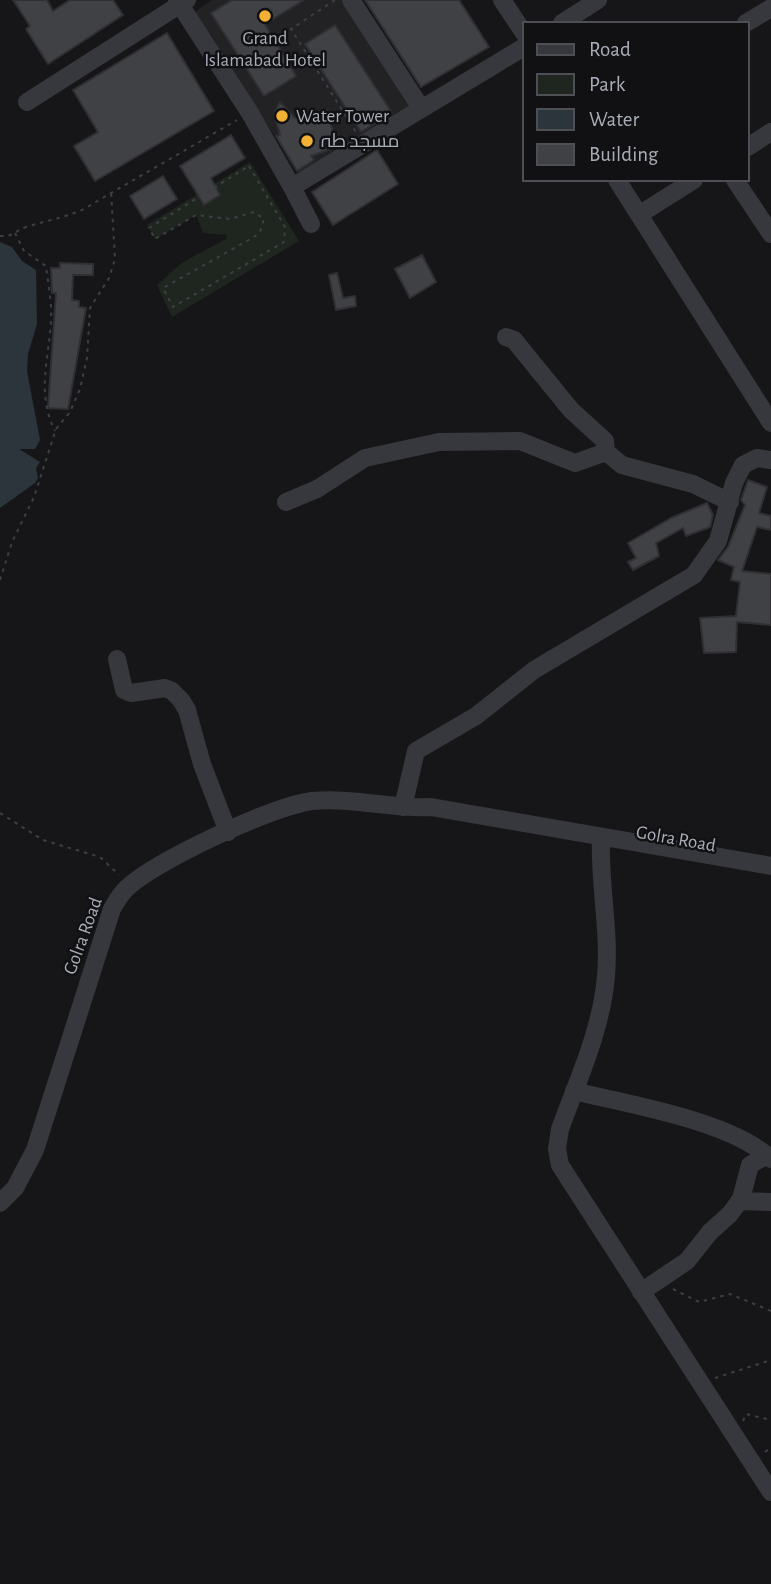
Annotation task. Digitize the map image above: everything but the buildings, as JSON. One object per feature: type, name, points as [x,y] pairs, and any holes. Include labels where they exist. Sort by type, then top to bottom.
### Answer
[{"type":"street","points":[[351,0],[421,108]]},
{"type":"street","points":[[502,0],[522,30]]},
{"type":"street","points":[[565,21],[598,0]]},
{"type":"street","points":[[27,102],[182,2],[250,113],[311,224]]},
{"type":"street","points":[[749,21],[771,8]]},
{"type":"street","points":[[292,187],[522,48]]},
{"type":"street","points":[[750,145],[771,132]]},
{"type":"street","points":[[618,182],[771,423]]},
{"type":"street","points":[[640,214],[691,182]]},
{"type":"street","points":[[736,182],[771,234]]},
{"type":"street","points":[[506,337],[514,340],[571,410],[605,441],[606,452],[622,464],[693,484],[730,502]]},
{"type":"street","points":[[286,502],[317,489],[365,458],[439,442],[520,441],[575,463],[606,452]]},
{"type":"street","points":[[407,808],[416,751],[476,716],[534,670],[694,575],[718,541],[734,483],[743,465],[757,458],[771,460]]},
{"type":"street","points":[[117,659],[124,690],[131,693],[164,688],[172,691],[187,710],[202,764],[228,832]]},
{"type":"street","name":"Golra Road","points":[[0,1203],[15,1188],[34,1150],[111,909],[129,886],[178,855],[228,832],[311,801],[349,801],[407,808],[423,816],[771,866]]},
{"type":"street","points":[[601,842],[606,920],[603,1007],[560,1129],[556,1149],[560,1165],[771,1492]]},
{"type":"street","name":"Golra Road","points":[[601,842],[771,878]]},
{"type":"street","points":[[574,1091],[706,1125],[768,1154]]},
{"type":"street","points":[[641,1292],[687,1261],[739,1201],[746,1172],[756,1160],[768,1154]]},
{"type":"street","points":[[739,1201],[771,1202]]},
{"type":"path","points":[[335,0],[291,29],[363,144]]},
{"type":"path","points":[[0,236],[82,209],[250,113]]},
{"type":"path","points":[[249,166],[285,227],[284,242],[173,307],[163,288],[254,237],[260,232],[264,219],[254,212],[230,219],[196,215],[155,239],[149,228],[249,166]]},
{"type":"path","points":[[0,580],[12,542],[34,497],[55,432],[75,404],[87,358],[90,308],[113,268],[111,191]]},
{"type":"path","points":[[15,233],[24,251],[46,265],[51,319],[43,392],[46,412],[55,432]]},
{"type":"path","points":[[0,814],[43,840],[100,857],[129,886]]},
{"type":"path","points":[[663,1278],[676,1292],[691,1301],[699,1302],[730,1294],[771,1311]]},
{"type":"path","points":[[701,1384],[771,1360]]},
{"type":"path","points":[[732,1431],[746,1414],[771,1420]]},
{"type":"shaded area","points":[[212,0],[344,0],[416,104],[302,176],[192,14]]},
{"type":"green space","points":[[250,162],[299,241],[172,317],[157,285],[183,262],[226,239],[227,235],[203,233],[196,215],[155,239],[147,225]]},
{"type":"water","points":[[0,242],[12,247],[22,261],[36,270],[37,324],[28,354],[27,371],[40,440],[35,449],[19,449],[40,462],[36,468],[38,478],[35,483],[0,508]]},
{"type":"place","name":"Grand Islamabad Hotel","points":[[265,16]]},
{"type":"place","name":"Water Tower","points":[[282,116]]},
{"type":"place","name":"مسجد طہ","points":[[307,141]]}]
